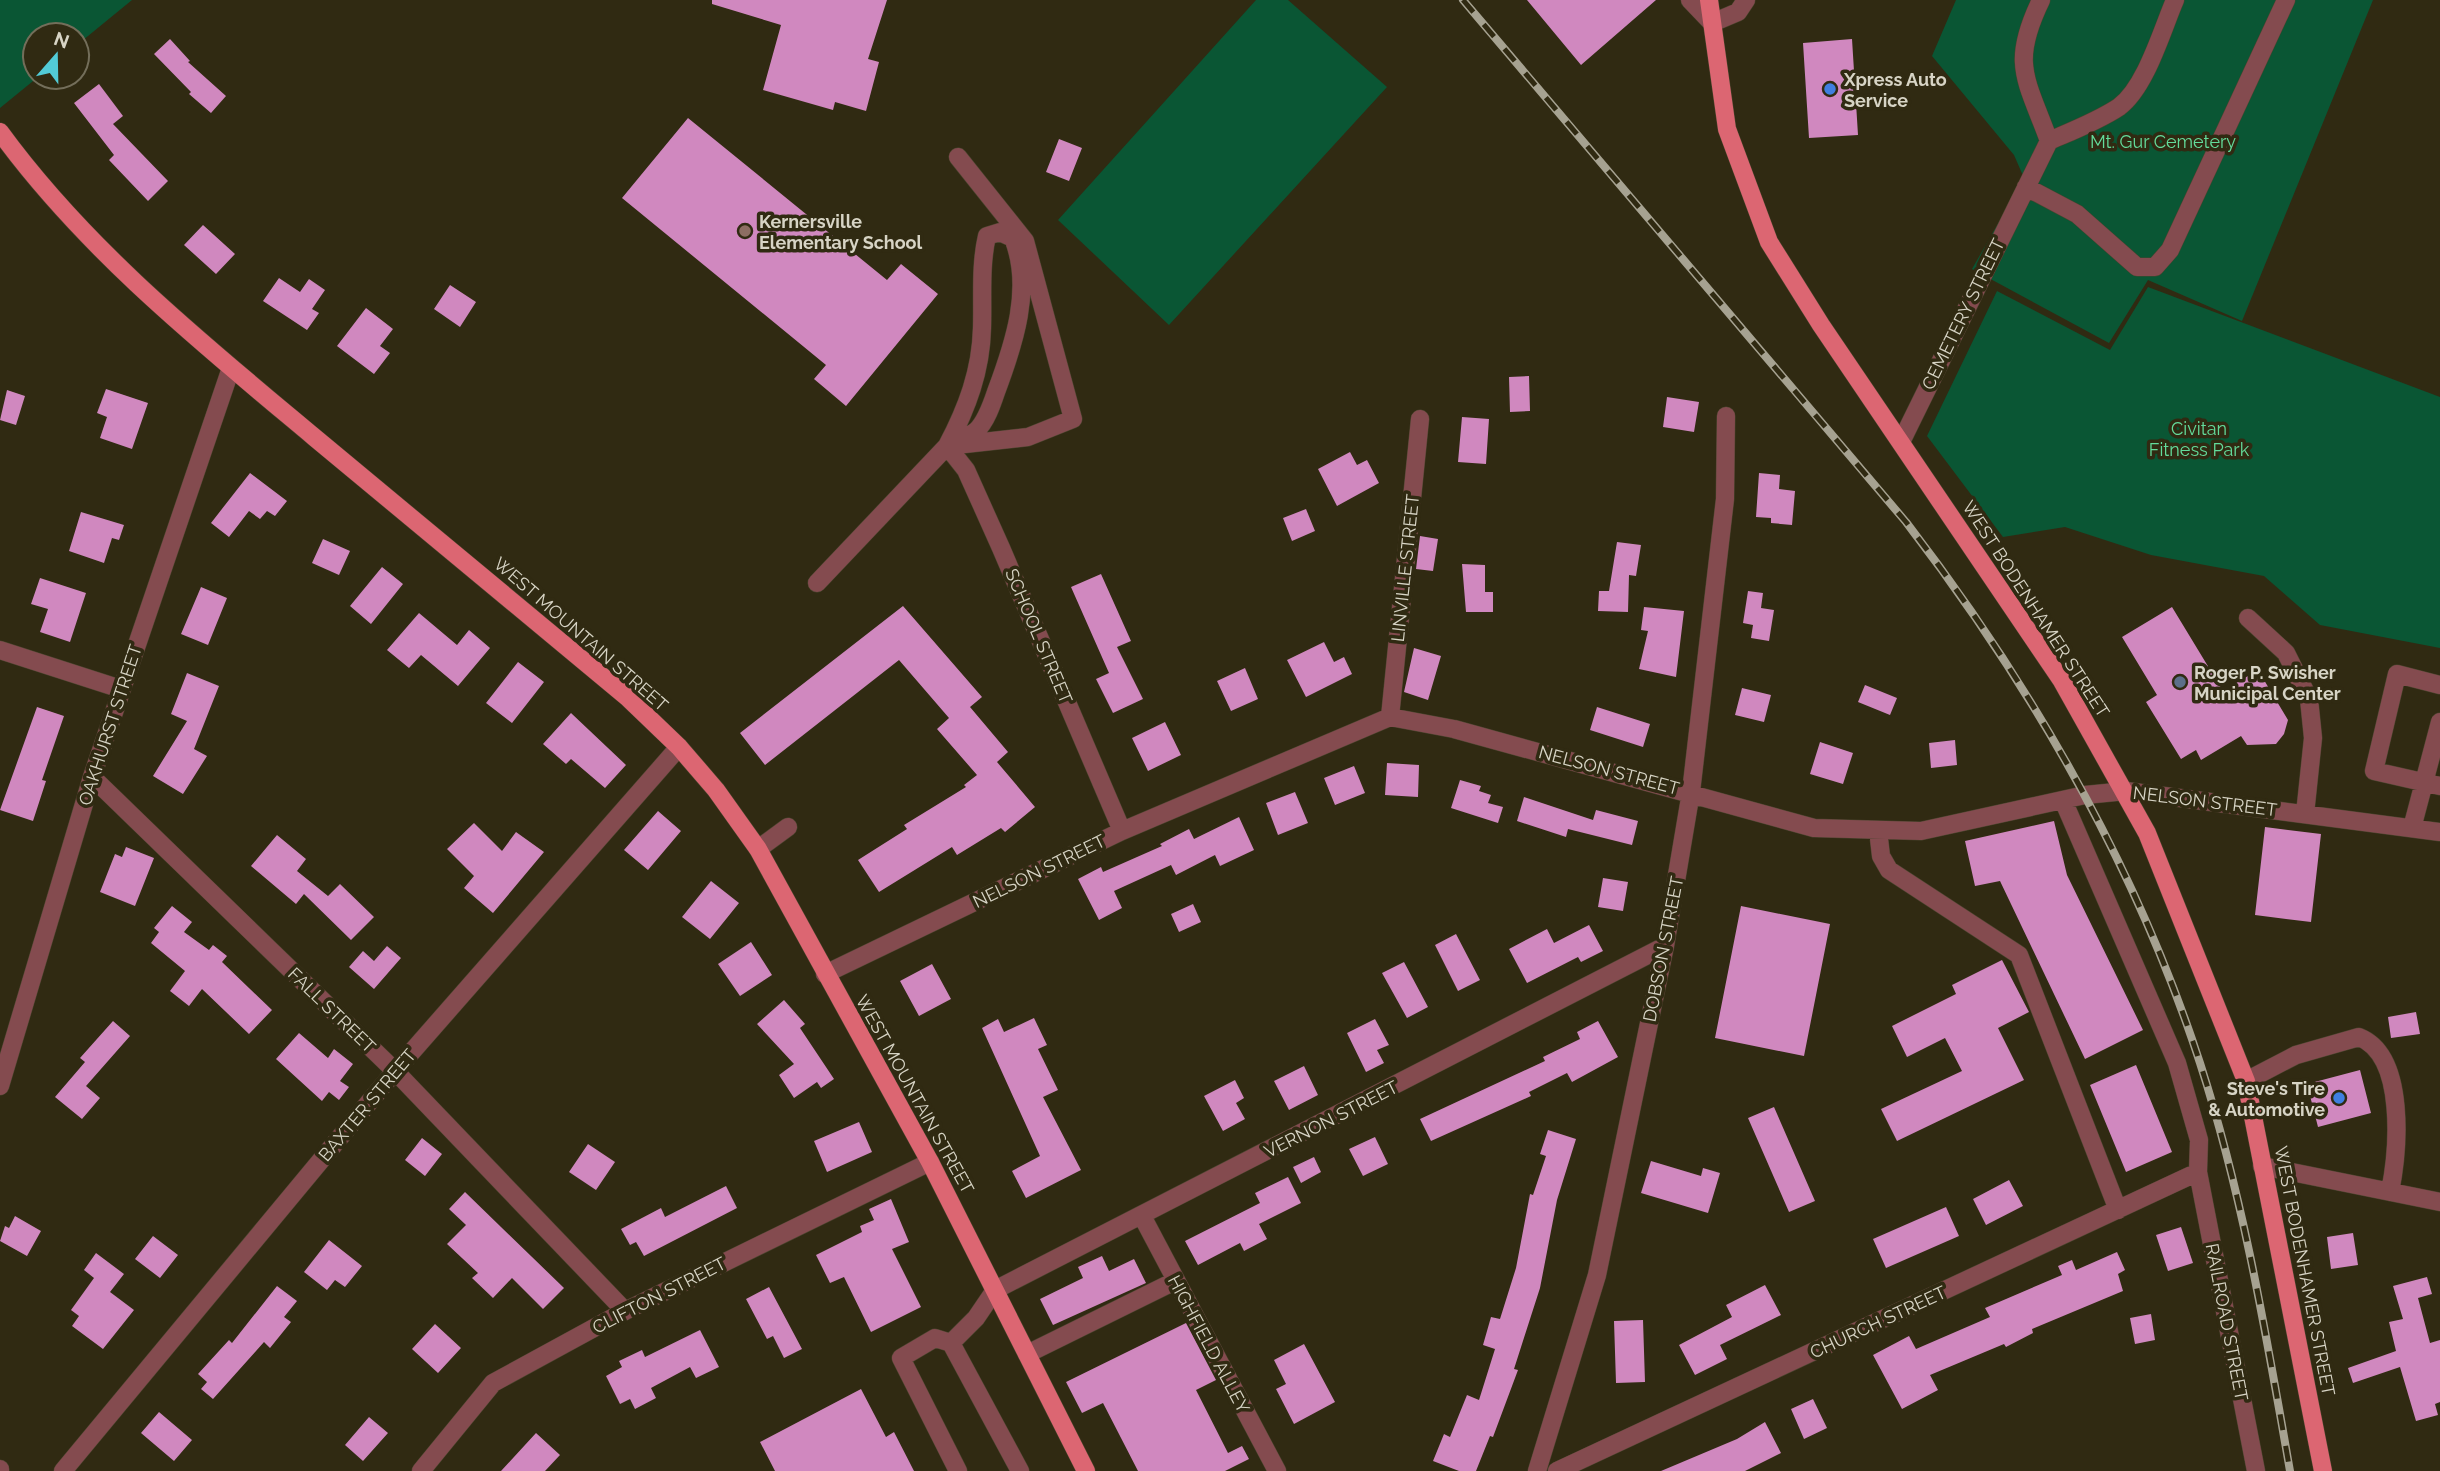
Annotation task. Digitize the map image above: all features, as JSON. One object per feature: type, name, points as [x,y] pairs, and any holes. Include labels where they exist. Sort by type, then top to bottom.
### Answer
[{"type":"main road","name":"WEST BODENHAMER STREET","points":[[1709,0],[1727,129],[1769,242],[1821,325],[2062,681],[2126,791],[2207,978],[2246,1081],[2323,1471]]},
{"type":"main road","name":"WEST MOUNTAIN STREET","points":[[0,132],[81,229],[231,368],[627,697],[679,747],[716,790],[758,849],[930,1162],[1086,1471]]},
{"type":"street","points":[[1690,0],[1712,23],[1738,12],[1746,0]]},
{"type":"street","points":[[2041,0],[2026,31],[2022,53],[2025,75],[2049,141],[2120,106],[2135,88],[2152,56],[2175,0]]},
{"type":"street","points":[[2025,187],[2077,214],[2137,267],[2155,267],[2170,250],[2286,0]]},
{"type":"street","name":"CEMETERY STREET","points":[[1901,442],[2049,141]]},
{"type":"street","points":[[947,446],[1028,437],[1073,419],[1025,241],[958,157]]},
{"type":"street","points":[[817,583],[947,446],[965,412],[979,364],[982,256],[987,236],[1000,232],[1013,238],[1020,255],[1022,293],[1013,346],[989,410],[977,430],[947,446]]},
{"type":"street","name":"OAKHURST STREET","points":[[0,1086],[92,777],[231,368]]},
{"type":"street","name":"DOBSON STREET","points":[[1536,1471],[1597,1275],[1665,946],[1691,792],[1725,499],[1726,416]]},
{"type":"street","name":"LINVILLE STREET","points":[[1390,717],[1420,419]]},
{"type":"street","name":"SCHOOL STREET","points":[[947,446],[966,470],[1122,831]]},
{"type":"street","points":[[2248,618],[2286,653],[2309,699],[2313,738],[2305,814]]},
{"type":"street","points":[[0,650],[121,689]]},
{"type":"street","points":[[2432,784],[2374,771],[2397,674],[2440,685]]},
{"type":"street","name":"NELSON STREET","points":[[825,974],[1122,831],[1390,717],[1454,729],[1814,828],[1921,831],[2063,800],[2126,791],[2440,832]]},
{"type":"street","points":[[2413,828],[2432,784],[2440,722]]},
{"type":"street","name":"BAXTER STREET","points":[[63,1471],[394,1071],[679,747]]},
{"type":"street","name":"FALL STREET","points":[[92,777],[394,1071],[625,1311]]},
{"type":"street","name":"RAILROAD STREET","points":[[2063,800],[2176,1063],[2199,1140],[2198,1172],[2256,1471]]},
{"type":"street","points":[[758,849],[789,827]]},
{"type":"street","points":[[1878,830],[1881,856],[1889,870],[2019,955],[2118,1210]]},
{"type":"street","name":"VERNON STREET","points":[[995,1290],[1665,946]]},
{"type":"street","points":[[2246,1081],[2297,1055],[2360,1037],[2369,1041],[2381,1056],[2391,1081],[2398,1127],[2398,1152],[2390,1192]]},
{"type":"street","name":"CLIFTON STREET","points":[[421,1471],[493,1383],[625,1311],[930,1162]]},
{"type":"street","points":[[2262,1166],[2440,1202]]},
{"type":"street","name":"CHURCH STREET","points":[[1557,1471],[2198,1172]]},
{"type":"street","name":"HIGHFIELD ALLEY","points":[[1142,1216],[1277,1471]]},
{"type":"street","points":[[1027,1354],[1175,1281]]},
{"type":"street","points":[[951,1343],[976,1318],[995,1290]]},
{"type":"street","points":[[958,1471],[901,1358],[936,1338],[951,1343],[1020,1471]]},
{"type":"green space","points":[[0,0],[132,0],[91,34],[91,21],[21,21],[21,91],[0,108]]},
{"type":"green space","points":[[1256,0],[1288,0],[1387,87],[1169,325],[1058,220]]},
{"type":"green space","name":"Mt. Gur Cemetery","points":[[1956,0],[2373,0],[2242,321],[2148,280],[2109,343],[1972,269],[2024,178],[2014,155],[1932,56]]},
{"type":"green space","name":"Civitan Fitness Park","points":[[2148,287],[2440,397],[2440,648],[2320,625],[2264,576],[2151,555],[2065,527],[2003,537],[1927,436],[1997,291],[2110,350]]},
{"type":"building","points":[[712,0],[887,0],[868,59],[879,62],[866,111],[835,102],[833,110],[763,90],[781,25],[712,4]]},
{"type":"building","points":[[1527,0],[1656,0],[1581,65]]},
{"type":"building","points":[[170,39],[190,61],[188,62],[226,96],[211,113],[189,94],[191,92],[154,54]]},
{"type":"building","name":"Xpress Auto Service","points":[[1852,39],[1858,135],[1809,138],[1803,43]]},
{"type":"building","points":[[99,84],[123,116],[113,124],[168,181],[148,201],[109,160],[114,155],[74,103]]},
{"type":"building","name":"Kernersville Elementary School","points":[[688,118],[887,280],[901,264],[938,294],[846,406],[814,379],[826,365],[622,198]]},
{"type":"building","points":[[1059,139],[1082,148],[1069,181],[1046,172]]},
{"type":"building","points":[[203,225],[235,254],[216,274],[184,245]]},
{"type":"building","points":[[279,278],[300,292],[309,279],[325,290],[312,309],[319,313],[307,330],[263,301]]},
{"type":"building","points":[[450,285],[476,302],[460,327],[434,309]]},
{"type":"building","points":[[366,308],[393,329],[380,346],[390,353],[374,374],[337,346]]},
{"type":"building","points":[[1529,376],[1530,411],[1510,412],[1509,377]]},
{"type":"building","points":[[106,389],[148,403],[132,449],[100,438],[107,417],[97,413]]},
{"type":"building","points":[[7,390],[25,396],[16,425],[0,420]]},
{"type":"building","points":[[1667,397],[1699,402],[1694,432],[1663,427]]},
{"type":"building","points":[[1462,417],[1489,419],[1486,464],[1458,462]]},
{"type":"building","points":[[1350,452],[1357,465],[1367,460],[1379,483],[1337,506],[1318,469]]},
{"type":"building","points":[[250,473],[287,501],[275,516],[267,511],[260,519],[249,511],[229,537],[211,523]]},
{"type":"building","points":[[1759,473],[1780,475],[1779,489],[1795,491],[1792,525],[1771,523],[1771,518],[1756,517]]},
{"type":"building","points":[[1306,509],[1315,531],[1292,541],[1283,518]]},
{"type":"building","points":[[81,512],[124,525],[119,540],[112,538],[104,563],[69,551]]},
{"type":"building","points":[[1420,536],[1438,539],[1433,571],[1416,569]]},
{"type":"building","points":[[323,539],[350,551],[339,575],[312,563]]},
{"type":"building","points":[[1617,542],[1641,545],[1636,576],[1629,575],[1628,612],[1598,611],[1599,591],[1609,591]]},
{"type":"building","points":[[1462,564],[1485,565],[1485,592],[1493,592],[1493,612],[1466,612]]},
{"type":"building","points":[[382,567],[403,584],[371,624],[350,606]]},
{"type":"building","points":[[1101,574],[1131,641],[1117,647],[1143,699],[1113,713],[1096,679],[1109,673],[1071,587]]},
{"type":"building","points":[[40,578],[86,593],[70,642],[40,632],[48,609],[31,604]]},
{"type":"building","points":[[201,587],[227,598],[208,645],[181,634]]},
{"type":"building","points":[[1748,591],[1763,593],[1761,608],[1774,610],[1769,641],[1751,638],[1753,625],[1743,623]]},
{"type":"building","points":[[903,606],[982,697],[970,707],[1008,752],[997,762],[1035,807],[1005,832],[1001,828],[957,855],[952,847],[879,892],[858,860],[907,829],[904,825],[966,787],[964,785],[977,775],[937,729],[949,718],[899,660],[765,765],[740,733]]},
{"type":"building","points":[[1644,607],[1684,611],[1676,677],[1639,669],[1648,631],[1641,630]]},
{"type":"building","name":"Roger P. Swisher Municipal Center","points":[[2172,607],[2223,691],[2258,670],[2288,720],[2284,734],[2276,744],[2247,745],[2241,736],[2201,760],[2196,750],[2181,759],[2146,702],[2157,695],[2122,637]]},
{"type":"building","points":[[419,613],[457,645],[469,630],[490,648],[458,686],[421,655],[409,668],[387,650]]},
{"type":"building","points":[[1324,642],[1334,662],[1344,657],[1352,674],[1306,697],[1287,660]]},
{"type":"building","points":[[1414,648],[1441,656],[1428,700],[1404,692]]},
{"type":"building","points":[[518,662],[544,682],[512,723],[486,703]]},
{"type":"building","points":[[1245,668],[1258,699],[1231,711],[1217,681]]},
{"type":"building","points":[[187,673],[219,686],[194,749],[207,756],[183,794],[153,776],[187,721],[171,714]]},
{"type":"building","points":[[1865,685],[1897,698],[1890,715],[1858,702]]},
{"type":"building","points":[[1742,688],[1771,695],[1764,722],[1735,715]]},
{"type":"building","points":[[37,707],[64,716],[42,780],[46,781],[33,821],[0,810]]},
{"type":"building","points":[[1597,707],[1650,724],[1643,747],[1590,730]]},
{"type":"building","points":[[571,713],[626,765],[605,788],[571,759],[566,764],[543,744]]},
{"type":"building","points":[[1165,722],[1181,755],[1148,771],[1132,738]]},
{"type":"building","points":[[1955,740],[1957,765],[1931,768],[1929,743]]},
{"type":"building","points":[[1820,742],[1853,753],[1843,784],[1810,774]]},
{"type":"building","points":[[1387,763],[1419,765],[1418,797],[1385,795]]},
{"type":"building","points":[[1354,766],[1365,793],[1335,805],[1324,778]]},
{"type":"building","points":[[1460,780],[1481,786],[1479,791],[1491,795],[1488,803],[1503,807],[1498,823],[1451,808]]},
{"type":"building","points":[[1295,792],[1308,823],[1278,835],[1266,803]]},
{"type":"building","points":[[1524,797],[1593,820],[1596,810],[1638,821],[1632,845],[1568,829],[1566,837],[1517,821]]},
{"type":"building","points":[[658,811],[681,831],[648,870],[624,850]]},
{"type":"building","points":[[1239,817],[1254,850],[1220,866],[1215,855],[1176,875],[1171,865],[1114,891],[1122,908],[1099,920],[1078,879],[1101,867],[1103,872],[1162,846],[1160,844],[1189,829],[1194,839]]},
{"type":"building","points":[[2054,821],[2067,875],[2143,1030],[2085,1059],[2000,881],[1975,886],[1965,841]]},
{"type":"building","points":[[474,823],[502,851],[516,832],[544,852],[493,913],[464,888],[474,876],[447,849]]},
{"type":"building","points":[[2265,827],[2321,834],[2311,922],[2255,915]]},
{"type":"building","points":[[277,835],[306,859],[297,871],[328,896],[340,884],[374,917],[351,940],[304,894],[296,904],[251,866]]},
{"type":"building","points":[[126,847],[154,858],[135,906],[100,892],[115,854],[122,857]]},
{"type":"building","points":[[1603,878],[1628,882],[1623,911],[1598,907]]},
{"type":"building","points":[[711,881],[739,903],[710,939],[682,917]]},
{"type":"building","points":[[1193,904],[1201,922],[1179,932],[1171,914]]},
{"type":"building","points":[[172,906],[192,922],[184,932],[209,950],[213,945],[227,956],[222,962],[272,1010],[249,1034],[202,989],[189,1006],[170,991],[185,971],[151,943],[159,932],[154,928]]},
{"type":"building","points":[[1741,906],[1830,924],[1804,1056],[1715,1038]]},
{"type":"building","points":[[1589,925],[1603,951],[1581,962],[1578,957],[1527,983],[1509,949],[1547,929],[1554,943]]},
{"type":"building","points":[[1456,934],[1480,980],[1458,991],[1435,945]]},
{"type":"building","points":[[751,942],[772,975],[740,996],[718,964]]},
{"type":"building","points":[[387,946],[401,958],[374,989],[349,967],[363,951],[374,961]]},
{"type":"building","points":[[2002,960],[2029,1012],[1998,1028],[2024,1080],[1897,1141],[1881,1109],[1962,1071],[1945,1038],[1907,1057],[1892,1026],[1956,994],[1952,985]]},
{"type":"building","points":[[1404,962],[1428,1007],[1407,1018],[1382,973]]},
{"type":"building","points":[[932,964],[951,999],[919,1016],[900,981]]},
{"type":"building","points":[[784,1000],[805,1024],[800,1028],[834,1079],[821,1088],[817,1082],[794,1098],[779,1075],[794,1064],[757,1024]]},
{"type":"building","points":[[2416,1012],[2420,1034],[2391,1038],[2388,1017]]},
{"type":"building","points":[[1034,1018],[1047,1045],[1038,1049],[1058,1090],[1043,1097],[1081,1170],[1026,1198],[1012,1171],[1040,1156],[982,1028],[998,1019],[1004,1032]]},
{"type":"building","points":[[1375,1019],[1389,1045],[1377,1050],[1384,1063],[1366,1072],[1347,1033]]},
{"type":"building","points":[[113,1021],[130,1036],[86,1086],[100,1098],[82,1119],[55,1097],[85,1062],[80,1058]]},
{"type":"building","points":[[1598,1021],[1618,1057],[1572,1082],[1567,1073],[1529,1092],[1531,1096],[1431,1141],[1420,1119],[1545,1061],[1543,1057],[1580,1039],[1577,1032]]},
{"type":"building","points":[[299,1033],[328,1058],[334,1049],[353,1064],[340,1081],[349,1087],[339,1100],[329,1092],[322,1101],[276,1059]]},
{"type":"building","points":[[2136,1065],[2172,1152],[2126,1172],[2090,1085]]},
{"type":"building","points":[[1304,1066],[1318,1095],[1289,1110],[1274,1081]]},
{"type":"building","name":"Steve's Tire & Automotive","points":[[2360,1070],[2371,1113],[2318,1127],[2307,1084]]},
{"type":"building","points":[[1235,1080],[1244,1098],[1236,1103],[1245,1119],[1223,1131],[1204,1096]]},
{"type":"building","points":[[1774,1107],[1815,1201],[1789,1212],[1748,1118]]},
{"type":"building","points":[[859,1122],[872,1152],[827,1172],[814,1141]]},
{"type":"building","points":[[1548,1130],[1576,1139],[1557,1200],[1540,1288],[1514,1369],[1518,1370],[1493,1437],[1490,1436],[1476,1471],[1459,1471],[1433,1461],[1444,1434],[1450,1437],[1467,1395],[1479,1400],[1495,1349],[1483,1345],[1491,1317],[1500,1319],[1516,1268],[1530,1194],[1533,1195],[1546,1156],[1540,1154]]},
{"type":"building","points":[[1375,1137],[1388,1164],[1363,1176],[1349,1149]]},
{"type":"building","points":[[422,1138],[442,1154],[425,1176],[405,1160]]},
{"type":"building","points":[[588,1144],[615,1162],[596,1190],[569,1172]]},
{"type":"building","points":[[1314,1157],[1321,1172],[1301,1183],[1293,1167]]},
{"type":"building","points":[[1651,1161],[1701,1176],[1703,1168],[1720,1173],[1708,1213],[1641,1193]]},
{"type":"building","points":[[1288,1177],[1301,1203],[1259,1224],[1267,1239],[1244,1251],[1240,1243],[1198,1265],[1185,1241],[1260,1203],[1255,1193]]},
{"type":"building","points":[[2009,1180],[2023,1206],[1986,1225],[1973,1199]]},
{"type":"building","points":[[726,1186],[737,1208],[644,1256],[636,1242],[630,1245],[621,1229],[661,1208],[665,1217]]},
{"type":"building","points":[[465,1192],[564,1288],[543,1309],[512,1278],[493,1298],[472,1278],[478,1273],[447,1244],[466,1225],[449,1209]]},
{"type":"building","points":[[891,1199],[909,1242],[892,1249],[921,1307],[871,1332],[844,1277],[830,1283],[816,1255],[862,1232],[860,1226],[874,1220],[869,1209]]},
{"type":"building","points":[[1946,1207],[1959,1236],[1886,1268],[1873,1239]]},
{"type":"building","points":[[15,1216],[41,1231],[27,1256],[0,1241],[5,1226],[9,1228]]},
{"type":"building","points":[[2181,1227],[2193,1263],[2168,1271],[2156,1235]]},
{"type":"building","points":[[2353,1233],[2358,1265],[2331,1269],[2327,1237]]},
{"type":"building","points":[[153,1236],[178,1255],[160,1278],[135,1259]]},
{"type":"building","points":[[329,1240],[362,1266],[345,1287],[335,1280],[327,1290],[304,1272]]},
{"type":"building","points":[[2117,1252],[2125,1270],[2118,1274],[2123,1291],[2032,1329],[2033,1333],[2006,1347],[2004,1344],[1930,1375],[1938,1390],[1902,1409],[1873,1355],[1909,1336],[1916,1349],[1990,1317],[1985,1308],[2062,1275],[2058,1266],[2072,1260],[2076,1270]]},
{"type":"building","points":[[96,1253],[124,1274],[110,1292],[134,1310],[103,1349],[72,1326],[79,1316],[71,1310],[94,1278],[84,1270]]},
{"type":"building","points":[[1102,1256],[1109,1271],[1134,1259],[1146,1283],[1053,1325],[1040,1299],[1083,1278],[1078,1267]]},
{"type":"building","points":[[2427,1277],[2432,1294],[2418,1298],[2430,1343],[2440,1340],[2440,1402],[2435,1404],[2438,1415],[2416,1421],[2400,1367],[2353,1383],[2348,1368],[2396,1351],[2389,1322],[2403,1319],[2393,1286]]},
{"type":"building","points":[[1765,1285],[1781,1315],[1720,1345],[1727,1359],[1695,1375],[1679,1345],[1732,1317],[1726,1305]]},
{"type":"building","points":[[277,1286],[297,1301],[284,1317],[291,1322],[270,1348],[264,1342],[213,1399],[201,1389],[207,1382],[198,1374],[229,1340],[232,1343]]},
{"type":"building","points":[[769,1287],[802,1349],[784,1358],[773,1336],[767,1339],[746,1299]]},
{"type":"building","points":[[2151,1314],[2155,1340],[2135,1344],[2130,1318]]},
{"type":"building","points":[[1643,1320],[1645,1382],[1616,1383],[1614,1321]]},
{"type":"building","points":[[1186,1323],[1216,1380],[1196,1390],[1228,1453],[1242,1446],[1249,1459],[1225,1471],[1138,1471],[1103,1403],[1082,1413],[1066,1382]]},
{"type":"building","points":[[435,1324],[461,1348],[438,1373],[412,1349]]},
{"type":"building","points":[[700,1330],[719,1367],[696,1378],[690,1367],[651,1388],[656,1398],[635,1409],[630,1399],[620,1404],[606,1376],[622,1367],[619,1361],[642,1350],[645,1357]]},
{"type":"building","points":[[1304,1344],[1335,1402],[1294,1424],[1276,1389],[1286,1384],[1274,1360]]},
{"type":"building","points":[[861,1389],[886,1437],[894,1432],[914,1471],[775,1471],[760,1442]]},
{"type":"building","points":[[1813,1399],[1827,1428],[1804,1439],[1791,1409]]},
{"type":"building","points":[[159,1412],[192,1440],[174,1461],[141,1433]]},
{"type":"building","points":[[369,1417],[388,1433],[363,1461],[345,1445]]},
{"type":"building","points":[[1765,1422],[1781,1453],[1745,1471],[1661,1471],[1737,1439]]},
{"type":"building","points":[[536,1433],[560,1455],[545,1471],[501,1471]]},
{"type":"railway","points":[[1463,0],[1906,522],[1996,648],[2038,713],[2076,780],[2145,918],[2200,1063],[2241,1214],[2290,1471]]},
{"type":"place","name":"Xpress Auto Service","points":[[1830,89]]},
{"type":"place","name":"Kernersville Elementary School","points":[[745,231]]},
{"type":"place","name":"Roger P. Swisher Municipal Center","points":[[2180,682]]},
{"type":"place","name":"Steve's Tire & Automotive","points":[[2339,1098]]}]
